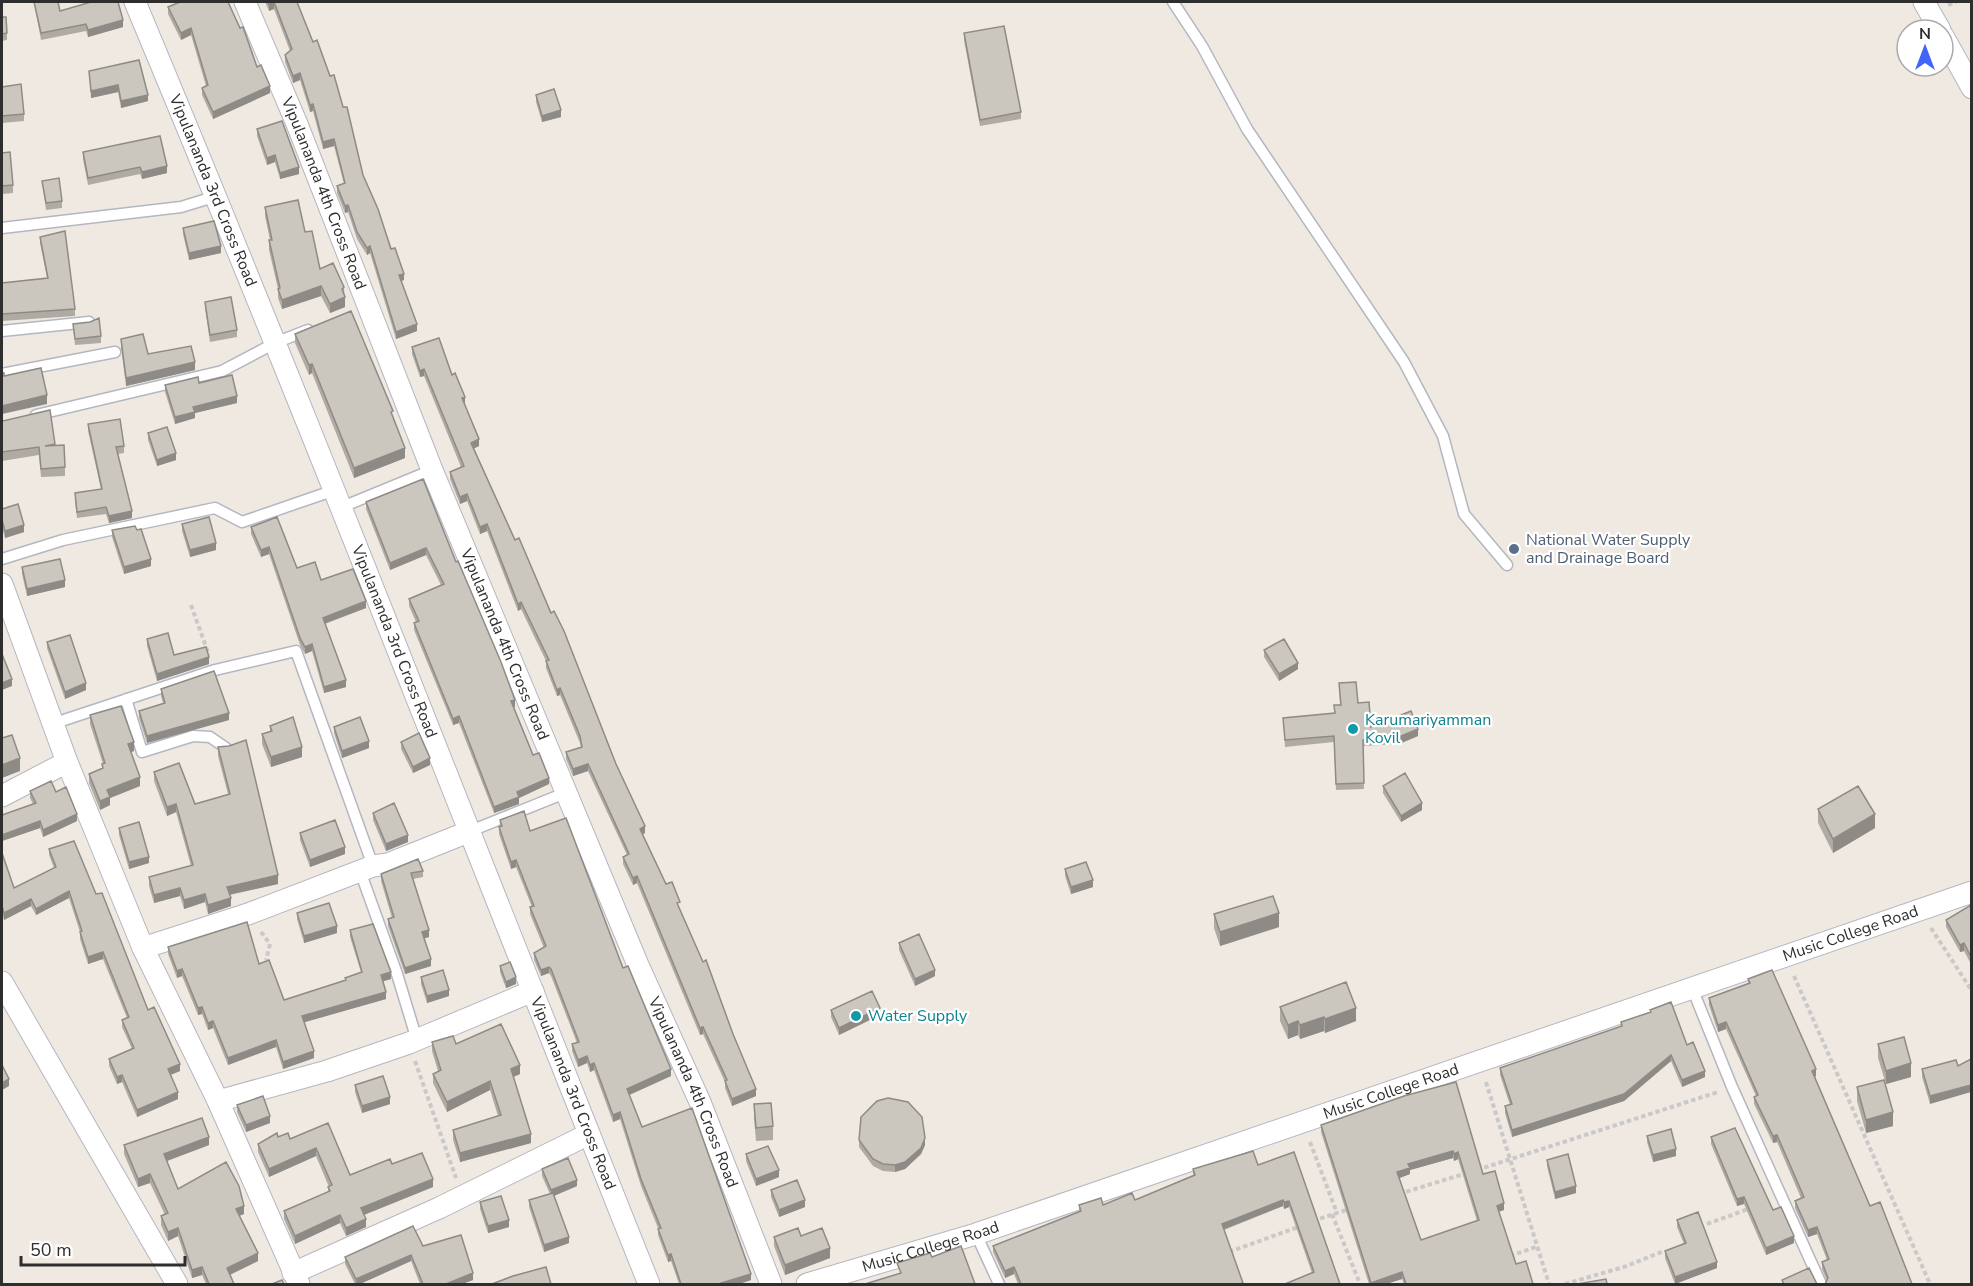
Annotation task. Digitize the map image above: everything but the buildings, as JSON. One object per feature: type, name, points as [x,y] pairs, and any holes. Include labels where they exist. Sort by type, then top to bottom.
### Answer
[{"type":"street","name":"Vipulananda 3rd Cross Road","points":[[135,2],[217,196],[649,1284]]},
{"type":"street","name":"Vipulananda 4th Cross Road","points":[[245,2],[297,124],[362,308],[566,793],[700,1102],[771,1284]]},
{"type":"street","points":[[1924,2],[1933,18]]},
{"type":"street","points":[[1955,58],[1971,88]]},
{"type":"street","points":[[2,584],[52,724],[143,948],[218,1101],[296,1279],[589,1134]]},
{"type":"street","points":[[2,796],[67,762]]},
{"type":"street","points":[[143,948],[248,914],[366,869],[388,864],[468,832]]},
{"type":"street","name":"Music College Road","points":[[807,1284],[976,1234],[1971,892]]},
{"type":"street","points":[[2,982],[177,1284]]},
{"type":"street","points":[[218,1101],[327,1071],[413,1041],[532,991]]},
{"type":"lane","points":[[1173,2],[1202,46],[1247,129],[1404,362],[1443,436],[1464,514],[1507,564]]},
{"type":"lane","points":[[2,228],[181,207],[217,196]]},
{"type":"lane","points":[[2,331],[89,321]]},
{"type":"lane","points":[[25,417],[222,371],[274,343],[316,327]]},
{"type":"lane","points":[[2,374],[115,352]]},
{"type":"lane","points":[[2,559],[63,540],[215,508],[242,522],[338,499],[432,470]]},
{"type":"lane","points":[[52,724],[215,670],[296,651],[366,869],[413,1041]]},
{"type":"lane","points":[[126,699],[142,752],[193,736],[210,737],[226,748]]},
{"type":"lane","points":[[468,832],[566,793]]},
{"type":"lane","points":[[1692,988],[1732,1087],[1821,1284]]},
{"type":"lane","points":[[976,1234],[999,1284]]},
{"type":"path","points":[[191,605],[215,670]]},
{"type":"path","points":[[1919,910],[1971,991]]},
{"type":"path","points":[[248,914],[270,944],[266,960]]},
{"type":"path","points":[[1785,956],[1930,1284]]},
{"type":"path","points":[[413,1041],[462,1196]]},
{"type":"path","points":[[1479,1061],[1549,1284]]},
{"type":"path","points":[[1395,1195],[1732,1087]]},
{"type":"path","points":[[1302,1121],[1360,1284]]},
{"type":"path","points":[[1707,1224],[1783,1197]]},
{"type":"path","points":[[1224,1253],[1360,1206]]},
{"type":"path","points":[[1505,1258],[1536,1247]]},
{"type":"path","points":[[1565,1284],[1623,1267],[1664,1251]]},
{"type":"place","name":"National Water Supply and Drainage Board","points":[[1514,549]]},
{"type":"place","name":"Karumariyamman Kovil","points":[[1353,729]]},
{"type":"place","name":"Water Supply","points":[[856,1016]]}]
